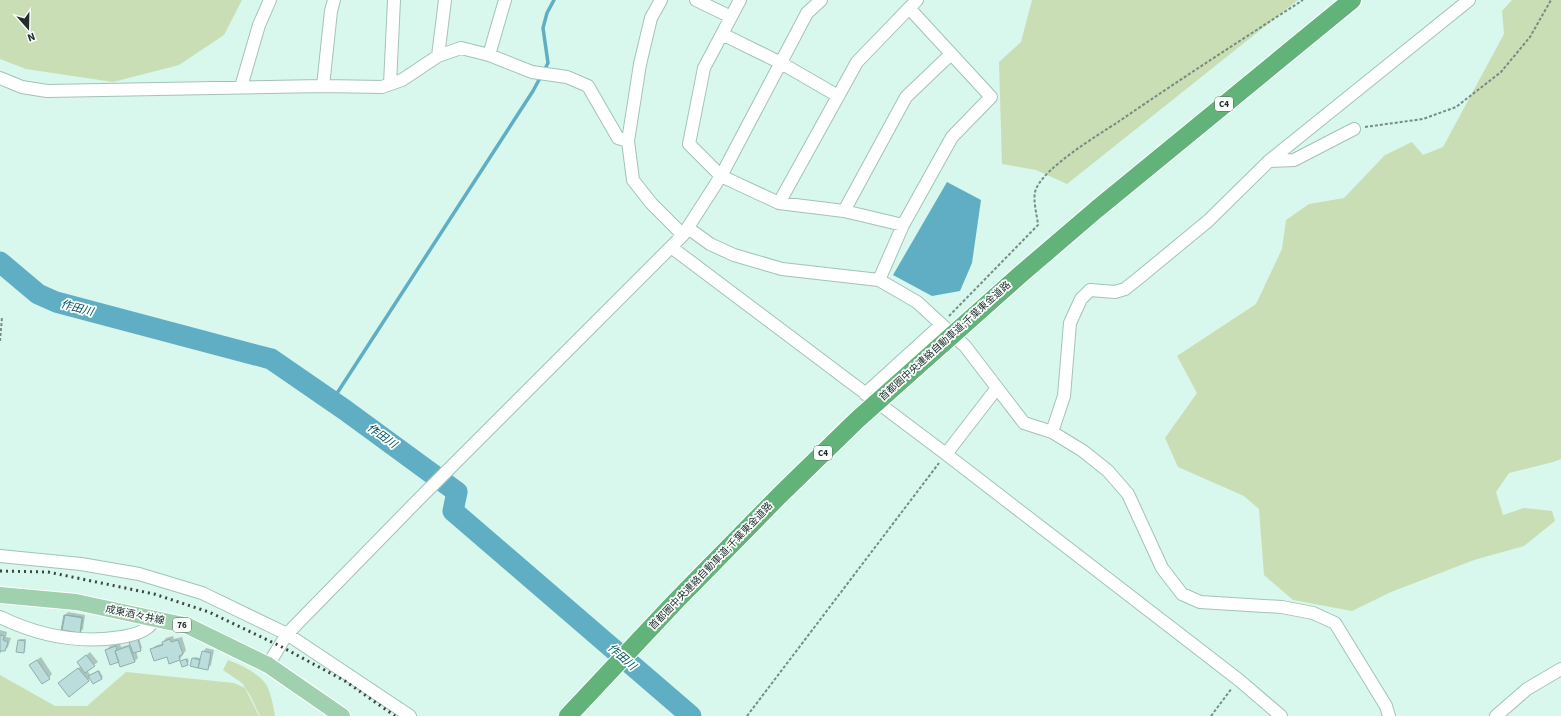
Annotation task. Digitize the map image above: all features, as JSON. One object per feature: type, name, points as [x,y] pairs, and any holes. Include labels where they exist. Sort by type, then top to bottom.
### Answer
[{"type":"highway","name":"首都圏中央連絡自動車道;千葉東金道路","points":[[568,716],[687,590],[779,496],[857,420],[1015,278],[1352,0]]},
{"type":"main road","name":"成東酒々井線","points":[[0,595],[76,602],[188,626],[268,665],[342,716]]},
{"type":"street","points":[[241,87],[259,25],[270,0]]},
{"type":"street","points":[[323,86],[331,11],[334,0]]},
{"type":"street","points":[[390,84],[394,0]]},
{"type":"street","points":[[438,56],[445,0]]},
{"type":"street","points":[[489,55],[505,0]]},
{"type":"street","points":[[661,0],[651,18],[640,64],[628,141],[633,180],[651,203],[685,232],[734,255],[782,269],[879,280],[917,302],[965,346],[1024,423],[1052,432],[1083,451],[1108,470],[1128,494],[1162,568],[1182,594],[1200,602],[1282,607],[1313,613],[1335,623],[1386,706],[1388,716]]},
{"type":"street","points":[[696,0],[731,17]]},
{"type":"street","points":[[740,0],[704,68],[689,144],[721,176],[779,203],[844,211],[904,225]]},
{"type":"street","points":[[268,665],[287,634],[414,504],[685,232],[721,176],[807,13],[821,0]]},
{"type":"street","points":[[1052,432],[1064,396],[1070,323],[1081,299],[1090,290],[1115,292],[1125,289],[1208,221],[1269,161],[1469,0]]},
{"type":"street","points":[[779,203],[857,62],[913,4],[951,54],[991,96],[952,137],[904,225],[879,280]]},
{"type":"street","points":[[722,34],[781,63],[838,96]]},
{"type":"street","points":[[0,78],[22,87],[47,91],[323,86],[382,87],[402,80],[438,56],[461,48],[489,55],[532,72],[567,77],[588,86],[618,138],[628,141]]},
{"type":"street","points":[[844,211],[906,97],[951,54]]},
{"type":"street","points":[[1269,161],[1294,160],[1354,129]]},
{"type":"street","points":[[671,247],[946,454],[1239,680],[1281,716]]},
{"type":"street","points":[[865,394],[941,324]]},
{"type":"street","points":[[946,454],[997,388]]},
{"type":"street","points":[[0,556],[81,564],[139,574],[202,593],[287,634],[410,716]]},
{"type":"street","points":[[0,617],[21,628],[59,637],[83,640],[110,639],[133,635],[147,628],[156,619]]},
{"type":"street","points":[[1496,716],[1527,689],[1561,669]]},
{"type":"path","points":[[941,324],[1038,225],[1034,195],[1036,188],[1045,175],[1075,150],[1190,72],[1303,0]]},
{"type":"path","points":[[1354,129],[1423,119],[1456,107],[1501,72],[1530,37],[1551,0]]},
{"type":"path","points":[[0,341],[2,317]]},
{"type":"path","points":[[747,716],[946,454]]},
{"type":"path","points":[[1211,716],[1239,680]]},
{"type":"green space","points":[[0,0],[242,0],[224,35],[179,65],[113,82],[26,69],[0,59]]},
{"type":"green space","points":[[1032,0],[1298,0],[1067,184],[1036,170],[1002,164],[999,62],[1021,42]]},
{"type":"green space","points":[[1512,0],[1561,0],[1561,459],[1509,473],[1496,492],[1503,515],[1524,508],[1552,511],[1555,521],[1524,546],[1474,560],[1391,592],[1352,611],[1293,600],[1264,575],[1259,509],[1244,496],[1178,467],[1165,438],[1197,393],[1177,356],[1256,304],[1282,249],[1286,220],[1309,204],[1344,198],[1385,155],[1412,142],[1423,155],[1443,147],[1504,34],[1502,11]]},
{"type":"green space","points":[[228,660],[243,666],[262,679],[270,694],[275,716],[260,716],[250,695],[242,683],[223,670]]},
{"type":"green space","points":[[126,672],[234,683],[245,688],[259,716],[0,716],[0,675],[55,706],[87,706]]},
{"type":"water","points":[[947,182],[981,200],[972,263],[960,291],[932,296],[893,275]]},
{"type":"building","points":[[64,615],[82,617],[80,634],[61,631]]},
{"type":"building","points":[[65,615],[83,618],[80,633],[62,630]]},
{"type":"building","points":[[0,635],[4,636],[3,640],[8,642],[5,651],[0,651]]},
{"type":"building","points":[[138,639],[141,651],[133,653],[129,642]]},
{"type":"building","points":[[170,639],[171,642],[178,640],[183,654],[179,656],[180,660],[169,664],[167,657],[154,661],[150,649],[163,645],[162,642]]},
{"type":"building","points":[[18,640],[25,641],[24,653],[16,652]]},
{"type":"building","points":[[116,646],[117,650],[115,651],[119,662],[110,665],[105,650]]},
{"type":"building","points":[[129,646],[135,662],[120,667],[115,651]]},
{"type":"building","points":[[202,651],[211,653],[208,670],[198,668]]},
{"type":"building","points":[[86,655],[95,666],[85,673],[77,662]]},
{"type":"building","points":[[192,658],[200,660],[198,668],[190,666]]},
{"type":"building","points":[[186,659],[188,665],[182,667],[180,661]]},
{"type":"building","points":[[37,660],[50,679],[42,684],[29,665]]},
{"type":"building","points":[[78,668],[89,681],[69,697],[58,683]]},
{"type":"building","points":[[98,671],[102,679],[93,684],[88,676]]},
{"type":"waterway","points":[[332,401],[533,91],[548,63],[543,28],[547,13],[554,0]]},
{"type":"waterway","name":"作田川","points":[[0,262],[38,294],[56,302],[271,359],[345,410],[457,492],[453,511],[691,716]]},
{"type":"railway","points":[[0,571],[48,572],[154,594],[209,612],[280,646],[345,681],[395,716]]}]
